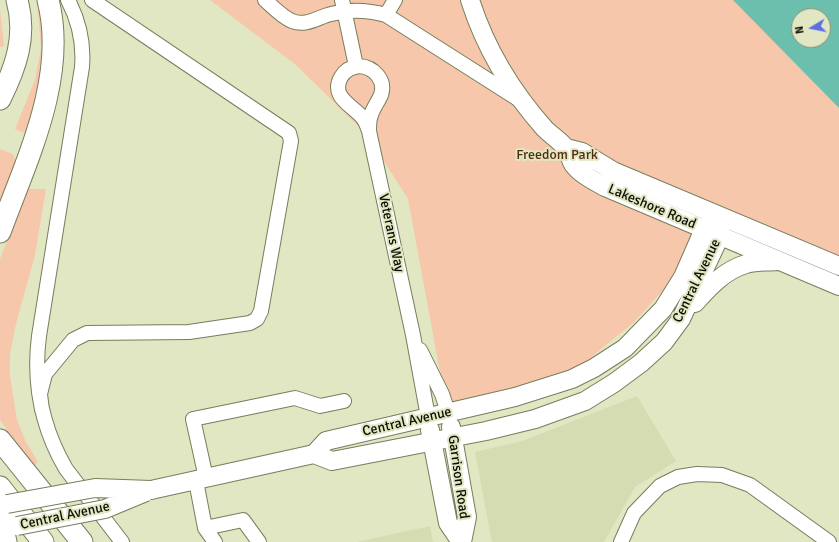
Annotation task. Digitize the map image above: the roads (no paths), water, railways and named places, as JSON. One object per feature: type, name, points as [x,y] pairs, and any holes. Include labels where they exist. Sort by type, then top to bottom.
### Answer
[{"type":"highway","points":[[0,99],[13,74],[22,38],[21,20],[17,0]]},
{"type":"highway","points":[[0,232],[36,134],[50,83],[54,57],[54,33],[48,0]]},
{"type":"highway","points":[[0,440],[82,542]]},
{"type":"highway","points":[[4,517],[43,542]]},
{"type":"main road","name":"Lakeshore Road","points":[[470,0],[486,41],[499,66],[522,102],[546,130],[566,148],[573,164],[587,176],[605,187],[839,286]]},
{"type":"main road","name":"Lakeshore Road","points":[[566,148],[582,152],[613,172],[839,266]]},
{"type":"main road","name":"Central Avenue","points":[[314,454],[332,462],[453,438],[534,419],[585,401],[614,383],[641,363],[664,342],[681,319],[719,216]]},
{"type":"main road","name":"Central Avenue","points":[[4,517],[105,509],[152,490],[314,454],[326,441],[515,397],[572,379],[594,368],[625,348],[663,309],[712,232]]},
{"type":"main road","points":[[681,319],[710,286],[724,275],[747,263],[779,261]]},
{"type":"main road","name":"Garrison Road","points":[[448,412],[467,517],[461,542]]},
{"type":"main road","name":"Garrison Road","points":[[428,417],[448,522],[461,542]]},
{"type":"main road","name":"Central Avenue","points":[[4,517],[95,488],[152,490]]},
{"type":"street","points":[[68,0],[79,29],[83,56],[37,349],[38,384],[42,410],[49,434],[66,469],[122,542]]},
{"type":"street","points":[[42,410],[40,394],[42,379],[73,340],[81,335],[87,333],[189,332],[250,323],[257,319],[261,311],[292,141],[289,133],[92,0]]},
{"type":"street","name":"Lakeshore Road","points":[[265,0],[286,18],[300,23],[343,6],[369,10],[386,15],[522,102]]},
{"type":"street","points":[[386,15],[395,0]]},
{"type":"street","points":[[343,6],[356,66]]},
{"type":"street","name":"Veterans Way","points":[[369,131],[370,117],[381,94],[381,82],[378,76],[370,68],[356,66],[346,71],[341,77],[338,84],[339,94],[345,104],[363,118],[369,131],[413,335],[428,417]]},
{"type":"street","name":"Veterans Way","points":[[413,335],[442,394],[448,412]]},
{"type":"street","points":[[215,542],[205,528],[201,480],[193,419],[295,398],[320,406],[344,401]]},
{"type":"street","points":[[621,542],[634,513],[660,486],[678,477],[697,474],[722,475],[750,486],[829,542]]},
{"type":"street","points":[[205,528],[243,520],[259,542]]},
{"type":"water","points":[[733,0],[839,0],[839,108]]},
{"type":"park label","name":"Freedom Park","points":[[557,155]]}]
